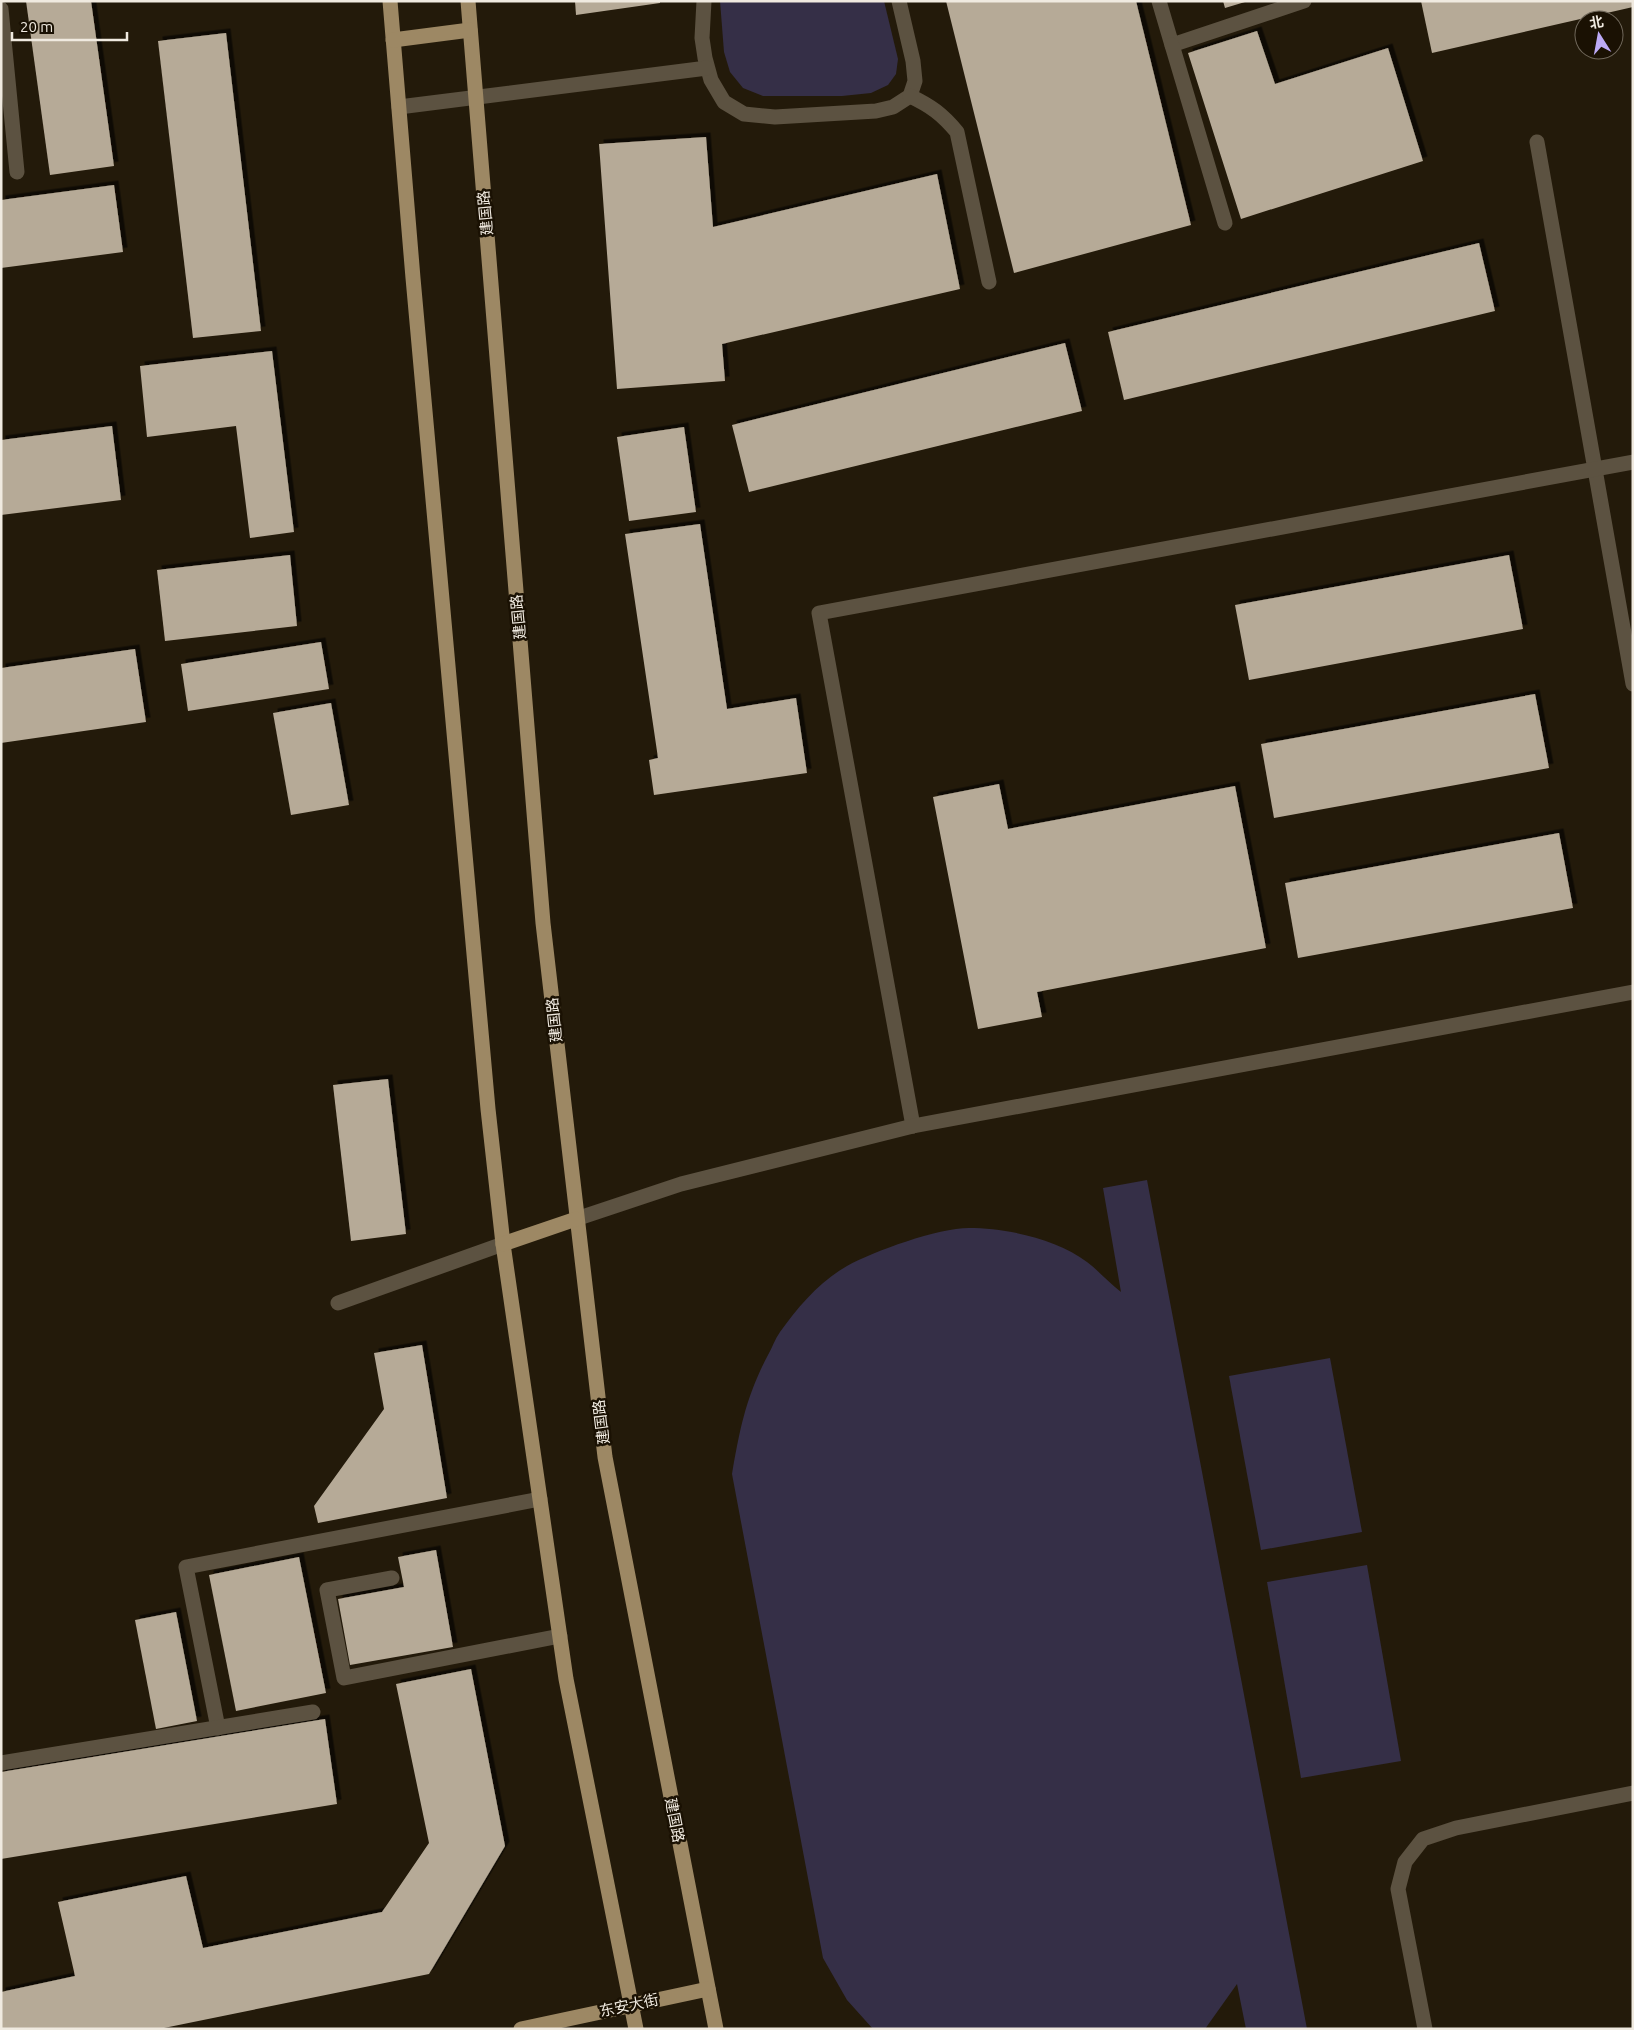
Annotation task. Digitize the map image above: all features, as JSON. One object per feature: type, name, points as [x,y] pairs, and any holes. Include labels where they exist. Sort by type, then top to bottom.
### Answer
[{"type":"main road","points":[[390,1],[486,1089],[503,1244],[566,1679],[636,2029]]},
{"type":"main road","name":"建国路","points":[[468,1],[543,923],[605,1457],[716,2029]]},
{"type":"main road","points":[[393,40],[470,30]]},
{"type":"main road","points":[[503,1244],[576,1219]]},
{"type":"main road","name":"东安大街","points":[[521,2029],[708,1989]]},
{"type":"street","points":[[704,1],[702,38],[707,68],[711,80],[724,102],[744,114],[775,117],[876,111],[893,107],[910,96],[915,81],[913,61],[899,1]]},
{"type":"street","points":[[1158,1],[1225,222]]},
{"type":"street","points":[[1172,45],[1304,1]]},
{"type":"street","points":[[1,9],[17,172]]},
{"type":"street","points":[[399,107],[707,68]]},
{"type":"street","points":[[910,96],[930,106],[944,116],[957,132],[989,282]]},
{"type":"street","points":[[1537,142],[1633,684]]},
{"type":"street","points":[[913,1126],[819,613],[1633,462]]},
{"type":"street","points":[[576,1219],[681,1184],[913,1126],[1633,992]]},
{"type":"street","points":[[338,1303],[503,1244]]},
{"type":"street","points":[[218,1728],[186,1567],[540,1499]]},
{"type":"street","points":[[392,1578],[328,1590],[344,1678],[560,1636]]},
{"type":"street","points":[[1,1763],[313,1712]]},
{"type":"street","points":[[1426,2029],[1398,1890],[1405,1862],[1422,1839],[1456,1828],[1633,1793]]},
{"type":"shaded area","points":[[720,1],[884,1],[898,59],[896,74],[888,85],[871,93],[842,96],[763,96],[743,88],[730,72],[724,52]]},
{"type":"shaded area","points":[[1147,1180],[1307,2029],[1246,2029],[1237,1984],[1205,2029],[873,2029],[847,2000],[823,1958],[732,1474],[741,1427],[749,1399],[760,1370],[778,1335],[802,1304],[819,1287],[837,1272],[859,1260],[889,1247],[924,1236],[969,1228],[999,1230],[1031,1236],[1075,1254],[1121,1292],[1103,1188]]},
{"type":"shaded area","points":[[1330,1358],[1362,1532],[1261,1550],[1229,1376]]},
{"type":"shaded area","points":[[1367,1565],[1401,1761],[1301,1778],[1267,1582]]},
{"type":"building","points":[[26,1],[91,1],[114,166],[50,175]]},
{"type":"building","points":[[575,1],[660,1],[660,3],[576,15]]},
{"type":"building","points":[[946,1],[1136,1],[1191,225],[1014,273]]},
{"type":"building","points":[[1223,1],[1245,1],[1245,2],[1225,8]]},
{"type":"building","points":[[1421,1],[1633,1],[1633,7],[1620,10],[1574,10],[1574,21],[1432,53]]},
{"type":"building","points":[[1257,31],[1275,84],[1388,48],[1423,161],[1241,219],[1188,53]]},
{"type":"building","points":[[226,33],[261,331],[193,338],[158,41]]},
{"type":"building","points":[[706,137],[713,227],[937,174],[960,289],[722,344],[725,381],[617,389],[599,144]]},
{"type":"building","points":[[114,185],[123,252],[1,268],[1,200]]},
{"type":"building","points":[[1479,243],[1495,311],[1124,400],[1108,332]]},
{"type":"building","points":[[1065,343],[1082,411],[749,492],[732,425]]},
{"type":"building","points":[[272,351],[294,532],[250,538],[236,426],[147,437],[140,366]]},
{"type":"building","points":[[112,426],[121,500],[1,515],[1,440]]},
{"type":"building","points":[[684,427],[696,512],[629,521],[617,437]]},
{"type":"building","points":[[700,524],[727,709],[796,698],[807,773],[654,795],[649,760],[658,758],[625,534]]},
{"type":"building","points":[[290,555],[297,626],[165,641],[157,570]]},
{"type":"building","points":[[1509,555],[1523,629],[1249,680],[1235,605]]},
{"type":"building","points":[[321,642],[329,689],[188,711],[181,664]]},
{"type":"building","points":[[135,649],[146,722],[1,743],[1,668]]},
{"type":"building","points":[[1535,694],[1549,768],[1274,818],[1261,744]]},
{"type":"building","points":[[331,703],[349,805],[291,815],[273,713]]},
{"type":"building","points":[[999,784],[1008,829],[1235,786],[1266,948],[1037,992],[1042,1017],[978,1029],[933,797]]},
{"type":"building","points":[[1559,833],[1573,908],[1298,958],[1285,883]]},
{"type":"building","points":[[388,1079],[406,1234],[351,1241],[333,1085]]},
{"type":"building","points":[[422,1345],[447,1498],[318,1523],[314,1506],[384,1409],[374,1353]]},
{"type":"building","points":[[436,1550],[453,1647],[350,1665],[338,1599],[404,1587],[398,1557]]},
{"type":"building","points":[[299,1557],[326,1693],[236,1711],[209,1575]]},
{"type":"building","points":[[176,1612],[197,1721],[156,1729],[135,1620]]},
{"type":"building","points":[[471,1669],[505,1846],[429,1974],[159,2029],[1,2029],[1,1992],[75,1976],[58,1902],[186,1876],[203,1948],[382,1912],[429,1843],[396,1684]]},
{"type":"building","points":[[325,1719],[337,1804],[1,1859],[1,1772]]}]
